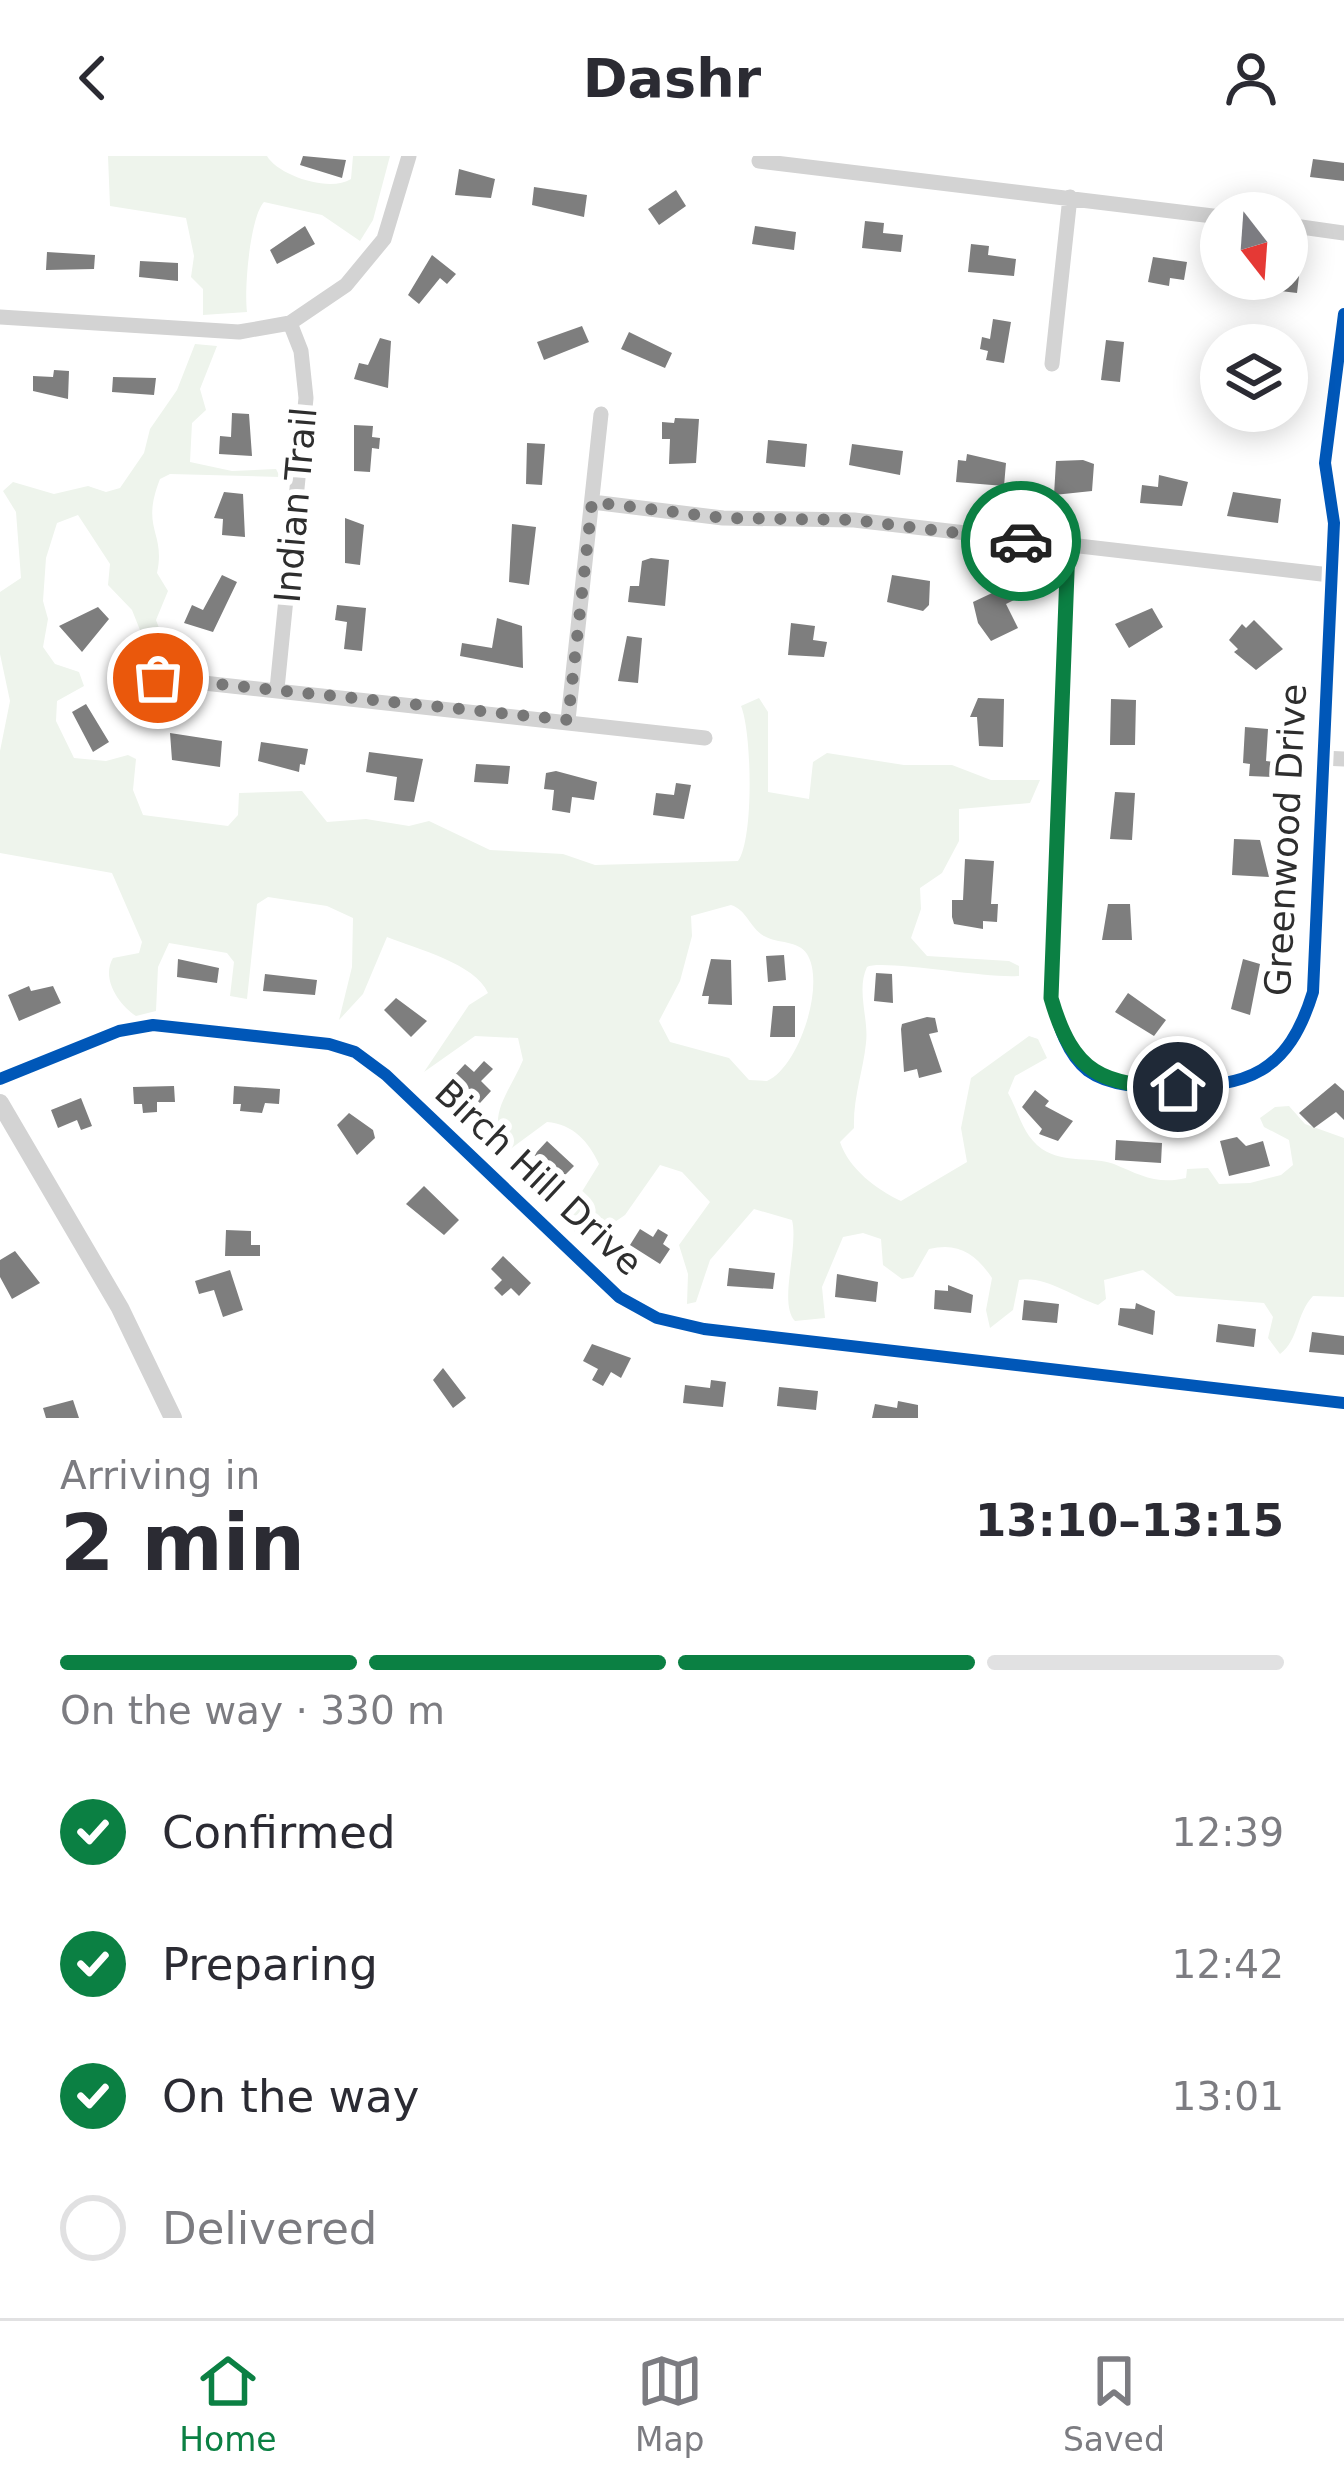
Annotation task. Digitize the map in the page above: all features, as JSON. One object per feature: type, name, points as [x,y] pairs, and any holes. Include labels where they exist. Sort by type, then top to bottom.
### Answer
[{"type":"street","points":[[0,316],[238,332],[290,322],[346,285],[384,239],[409,156]]},
{"type":"street","points":[[759,161],[1200,214]]},
{"type":"street","points":[[1052,364],[1070,197]]},
{"type":"street","points":[[1308,228],[1344,233]]},
{"type":"street","name":"Greenwood Drive","points":[[1068,546],[1051,998],[1062,1037],[1089,1071],[1130,1086],[1225,1087],[1266,1070],[1300,1033],[1313,992],[1334,523],[1325,463],[1344,314]]},
{"type":"street","name":"Indian Trail","points":[[278,689],[306,398],[301,351],[290,322]]},
{"type":"street","points":[[568,720],[601,414]]},
{"type":"street","points":[[592,502],[723,518],[854,520],[1330,575]]},
{"type":"street","points":[[158,678],[706,738]]},
{"type":"street","points":[[1322,758],[1344,759]]},
{"type":"street","name":"Birch Hill Drive","points":[[0,1079],[118,1031],[153,1025],[329,1043],[356,1052],[386,1075],[619,1297],[657,1318],[704,1329],[1344,1403]]},
{"type":"street","points":[[0,1103],[120,1308],[173,1418]]},
{"type":"shaded area","points":[[108,156],[267,156],[293,175],[330,184],[351,179],[353,156],[390,156],[373,220],[360,241],[322,215],[264,202],[252,237],[247,312],[203,315],[203,289],[191,277],[194,256],[186,218],[110,206]]},
{"type":"shaded area","points":[[195,344],[217,346],[200,389],[206,410],[192,423],[190,462],[232,471],[276,469],[280,477],[170,474],[160,479],[152,509],[157,573],[168,591],[156,620],[168,652],[146,645],[132,610],[108,585],[110,564],[78,515],[57,523],[46,558],[43,601],[48,619],[43,647],[55,664],[79,672],[84,686],[57,701],[56,721],[74,758],[106,761],[128,755],[136,759],[133,790],[143,815],[228,826],[238,815],[239,793],[302,791],[327,822],[366,819],[409,826],[429,821],[490,850],[563,854],[595,865],[738,861],[747,832],[750,785],[741,706],[759,698],[768,712],[768,792],[809,799],[813,762],[827,753],[904,765],[952,765],[991,780],[1040,780],[1030,803],[959,809],[959,841],[942,873],[920,888],[921,909],[911,938],[927,956],[1009,961],[1019,966],[1019,976],[867,967],[863,985],[866,1043],[854,1128],[840,1142],[844,1152],[864,1177],[901,1201],[967,1162],[961,1128],[971,1078],[1029,1036],[1038,1039],[1047,1058],[1015,1076],[1008,1093],[1030,1137],[1060,1157],[1106,1162],[1157,1180],[1186,1178],[1187,1169],[1208,1168],[1219,1184],[1250,1183],[1281,1175],[1293,1165],[1289,1140],[1264,1127],[1260,1118],[1275,1107],[1289,1106],[1305,1124],[1344,1138],[1344,1297],[1313,1296],[1291,1342],[1280,1354],[1268,1338],[1273,1317],[1264,1303],[1176,1296],[1143,1270],[1104,1280],[1106,1299],[1098,1305],[1049,1284],[1019,1280],[1013,1310],[990,1328],[986,1310],[992,1278],[972,1256],[949,1247],[929,1249],[913,1277],[902,1279],[883,1265],[881,1239],[863,1233],[843,1237],[822,1287],[825,1318],[795,1321],[788,1302],[792,1220],[754,1209],[710,1260],[696,1302],[687,1304],[688,1274],[679,1245],[710,1202],[682,1172],[660,1165],[625,1215],[590,1239],[574,1231],[570,1211],[599,1164],[585,1142],[565,1126],[547,1122],[509,1150],[498,1127],[501,1106],[523,1060],[518,1038],[475,1036],[424,1072],[469,1005],[488,993],[458,965],[387,937],[363,994],[339,1020],[352,967],[353,918],[327,906],[268,897],[257,904],[247,999],[230,996],[234,962],[227,953],[169,943],[158,967],[156,1011],[136,1016],[129,1011],[113,990],[110,966],[113,958],[139,953],[142,942],[112,873],[0,853],[0,751],[10,701],[0,654],[0,592],[21,578],[16,512],[3,491],[13,482],[54,494],[88,486],[106,492],[120,488],[144,453],[150,429],[177,390]],"holes":[[[736,907],[764,936],[803,950],[812,967],[811,1004],[799,1043],[779,1073],[767,1081],[749,1080],[729,1058],[670,1042],[659,1021],[680,981],[692,936],[691,916]]]},
{"type":"building","points":[[303,156],[346,160],[342,178],[300,165]]},
{"type":"building","points":[[1313,159],[1344,163],[1344,181],[1310,177]]},
{"type":"building","points":[[459,169],[495,179],[491,198],[455,195]]},
{"type":"building","points":[[534,187],[587,195],[584,217],[532,205]]},
{"type":"building","points":[[676,190],[686,206],[659,225],[648,209]]},
{"type":"building","points":[[865,221],[884,223],[883,233],[903,235],[901,252],[862,248]]},
{"type":"building","points":[[305,226],[315,244],[277,264],[270,250]]},
{"type":"building","points":[[755,226],[796,232],[794,250],[752,244]]},
{"type":"building","points":[[971,244],[989,246],[988,255],[1016,259],[1014,276],[968,272]]},
{"type":"building","points":[[47,252],[95,255],[94,269],[46,270]]},
{"type":"building","points":[[432,255],[456,274],[447,284],[440,278],[419,304],[408,295]]},
{"type":"building","points":[[1153,257],[1187,262],[1184,280],[1170,278],[1169,286],[1148,282]]},
{"type":"building","points":[[140,261],[178,263],[178,281],[139,277]]},
{"type":"building","points":[[993,319],[1011,322],[1004,363],[986,360],[988,351],[980,349],[982,337],[990,339]]},
{"type":"building","points":[[582,326],[589,342],[544,360],[537,342]]},
{"type":"building","points":[[629,332],[672,353],[665,368],[621,349]]},
{"type":"building","points":[[380,338],[391,341],[388,388],[354,379],[359,363],[368,365]]},
{"type":"building","points":[[1106,340],[1124,342],[1120,382],[1101,380]]},
{"type":"building","points":[[54,370],[69,371],[68,399],[33,391],[33,376],[53,377]]},
{"type":"building","points":[[113,377],[156,378],[154,395],[112,392]]},
{"type":"building","points":[[232,413],[249,414],[252,456],[219,454],[220,436],[231,437]]},
{"type":"building","points":[[675,418],[699,419],[696,463],[669,464],[670,439],[662,439],[662,422],[674,423]]},
{"type":"building","points":[[354,425],[373,426],[372,437],[380,438],[379,449],[372,448],[370,472],[354,471]]},
{"type":"building","points":[[768,440],[807,444],[805,467],[766,463]]},
{"type":"building","points":[[527,443],[545,444],[542,485],[526,484]]},
{"type":"building","points":[[852,444],[903,451],[900,475],[849,465]]},
{"type":"building","points":[[967,454],[1006,463],[1004,486],[956,482],[958,460],[966,461]]},
{"type":"building","points":[[1056,461],[1094,464],[1092,491],[1054,495]]},
{"type":"building","points":[[1159,475],[1188,482],[1182,506],[1140,503],[1142,485],[1158,487]]},
{"type":"building","points":[[224,492],[243,494],[245,537],[222,535],[223,519],[214,518]]},
{"type":"building","points":[[1233,492],[1281,499],[1278,523],[1227,516]]},
{"type":"building","points":[[345,518],[364,525],[360,565],[345,563]]},
{"type":"building","points":[[512,524],[536,527],[529,585],[509,582]]},
{"type":"building","points":[[669,560],[665,606],[628,602],[630,586],[639,586],[642,561]]},
{"type":"building","points":[[222,575],[237,582],[213,632],[184,623],[192,605],[203,610]]},
{"type":"building","points":[[892,575],[930,581],[929,605],[923,611],[887,602]]},
{"type":"building","points":[[1007,586],[1014,600],[1006,604],[1018,628],[991,641],[978,623],[973,602]]},
{"type":"building","points":[[337,605],[366,608],[362,651],[344,649],[347,622],[335,620]]},
{"type":"building","points":[[98,607],[109,619],[82,652],[59,626]]},
{"type":"building","points":[[1152,608],[1163,627],[1129,648],[1115,624]]},
{"type":"building","points":[[497,618],[522,626],[523,668],[460,656],[462,643],[492,648]]},
{"type":"building","points":[[1254,620],[1283,649],[1256,670],[1234,652],[1238,649],[1229,640],[1242,624],[1246,628]]},
{"type":"building","points":[[791,623],[815,626],[813,640],[827,642],[824,657],[788,655]]},
{"type":"building","points":[[627,636],[642,638],[638,683],[618,681]]},
{"type":"building","points":[[978,698],[1004,699],[1003,747],[979,746],[977,717],[970,717]]},
{"type":"building","points":[[1111,699],[1136,700],[1135,745],[1110,745]]},
{"type":"building","points":[[86,704],[109,742],[93,752],[72,712]]},
{"type":"building","points":[[1245,727],[1268,729],[1266,761],[1273,762],[1272,777],[1249,776],[1250,764],[1243,763]]},
{"type":"building","points":[[170,733],[222,741],[220,767],[172,760]]},
{"type":"building","points":[[261,742],[308,749],[305,765],[300,764],[299,772],[258,761]]},
{"type":"building","points":[[369,752],[423,759],[414,802],[394,800],[397,777],[366,772]]},
{"type":"building","points":[[476,764],[510,766],[508,784],[474,782]]},
{"type":"building","points":[[556,771],[597,782],[594,800],[572,797],[570,813],[552,810],[554,790],[544,789],[546,773]]},
{"type":"building","points":[[676,783],[691,785],[684,819],[653,815],[656,793],[674,795]]},
{"type":"building","points":[[1115,792],[1135,793],[1132,840],[1110,839]]},
{"type":"building","points":[[1234,839],[1260,840],[1269,877],[1232,875]]},
{"type":"building","points":[[965,859],[994,861],[991,904],[998,904],[997,922],[983,921],[983,929],[954,924],[952,917],[952,900],[963,900]]},
{"type":"building","points":[[1108,904],[1130,904],[1132,940],[1102,940]]},
{"type":"building","points":[[784,955],[786,980],[768,982],[766,956]]},
{"type":"building","points":[[178,959],[219,968],[217,983],[177,977]]},
{"type":"building","points":[[711,959],[731,960],[732,1005],[708,1004],[709,996],[702,996]]},
{"type":"building","points":[[1243,959],[1260,964],[1250,1015],[1231,1009]]},
{"type":"building","points":[[876,973],[892,974],[893,1003],[874,1001]]},
{"type":"building","points":[[265,974],[317,980],[315,995],[263,991]]},
{"type":"building","points":[[29,986],[31,991],[53,986],[61,1003],[19,1021],[8,995]]},
{"type":"building","points":[[1128,993],[1166,1020],[1154,1036],[1115,1012]]},
{"type":"building","points":[[396,998],[427,1021],[411,1037],[384,1010]]},
{"type":"building","points":[[773,1006],[795,1006],[795,1037],[770,1037]]},
{"type":"building","points":[[935,1018],[938,1032],[929,1034],[942,1072],[919,1078],[917,1069],[904,1072],[901,1029],[902,1024]]},
{"type":"building","points":[[484,1061],[493,1069],[481,1081],[491,1091],[480,1103],[452,1078],[465,1064],[474,1072]]},
{"type":"building","points":[[1335,1083],[1344,1091],[1344,1120],[1336,1112],[1314,1128],[1299,1113]]},
{"type":"building","points":[[174,1086],[175,1102],[157,1102],[157,1112],[143,1113],[142,1104],[134,1104],[133,1087]]},
{"type":"building","points":[[234,1086],[280,1089],[279,1104],[265,1103],[262,1113],[240,1111],[241,1104],[233,1104]]},
{"type":"building","points":[[1035,1090],[1049,1101],[1045,1106],[1073,1121],[1058,1141],[1039,1134],[1042,1129],[1022,1107]]},
{"type":"building","points":[[81,1098],[92,1126],[81,1130],[77,1120],[58,1128],[51,1110]]},
{"type":"building","points":[[349,1113],[373,1130],[375,1138],[357,1155],[337,1125]]},
{"type":"building","points":[[1237,1137],[1246,1146],[1263,1141],[1270,1166],[1229,1176],[1220,1141]]},
{"type":"building","points":[[1116,1140],[1162,1143],[1161,1163],[1115,1160]]},
{"type":"building","points":[[547,1141],[574,1166],[560,1180],[534,1155]]},
{"type":"building","points":[[424,1186],[459,1220],[444,1235],[406,1204]]},
{"type":"building","points":[[640,1229],[653,1237],[658,1229],[668,1235],[663,1244],[670,1249],[660,1264],[630,1245]]},
{"type":"building","points":[[226,1230],[251,1231],[251,1245],[260,1245],[260,1256],[225,1256]]},
{"type":"building","points":[[15,1251],[40,1283],[12,1299],[0,1277],[0,1260]]},
{"type":"building","points":[[503,1256],[531,1283],[519,1296],[511,1288],[502,1296],[494,1288],[502,1280],[491,1269]]},
{"type":"building","points":[[729,1268],[775,1273],[773,1289],[727,1286]]},
{"type":"building","points":[[230,1270],[243,1310],[223,1317],[214,1290],[199,1294],[195,1281]]},
{"type":"building","points":[[837,1274],[878,1282],[876,1302],[835,1297]]},
{"type":"building","points":[[948,1285],[973,1295],[971,1313],[934,1309],[935,1290],[948,1291]]},
{"type":"building","points":[[1024,1300],[1059,1304],[1057,1323],[1022,1320]]},
{"type":"building","points":[[1136,1303],[1155,1311],[1153,1335],[1118,1325],[1120,1308],[1135,1309]]},
{"type":"building","points":[[1218,1324],[1256,1329],[1254,1347],[1216,1342]]},
{"type":"building","points":[[1312,1332],[1344,1336],[1344,1355],[1309,1352]]},
{"type":"building","points":[[592,1344],[631,1358],[621,1378],[611,1372],[603,1386],[592,1380],[598,1369],[583,1361]]},
{"type":"building","points":[[443,1368],[466,1398],[453,1408],[433,1380]]},
{"type":"building","points":[[711,1380],[726,1382],[723,1407],[683,1403],[685,1385],[710,1388]]},
{"type":"building","points":[[779,1387],[818,1391],[816,1410],[777,1406]]},
{"type":"building","points":[[73,1400],[79,1418],[46,1418],[43,1408]]},
{"type":"building","points":[[898,1401],[918,1405],[918,1418],[872,1418],[875,1404],[897,1408]]},
{"type":"cycle path","points":[[1068,546],[1051,998],[1057,1018],[1074,1056],[1106,1080],[1169,1087],[1243,1078],[1278,1058],[1303,1019],[1313,992],[1334,523],[1325,463],[1344,314]]},
{"type":"cycle path","points":[[0,1079],[119,1031],[153,1025],[329,1044],[355,1052],[386,1075],[619,1297],[657,1318],[704,1329],[1344,1403]]},
{"type":"way so far","points":[[158,678],[568,720],[592,502],[723,518],[854,520],[1021,541]]},
{"type":"route","points":[[1021,541],[1068,546],[1051,998],[1062,1037],[1089,1071],[1130,1086],[1178,1087]]}]
